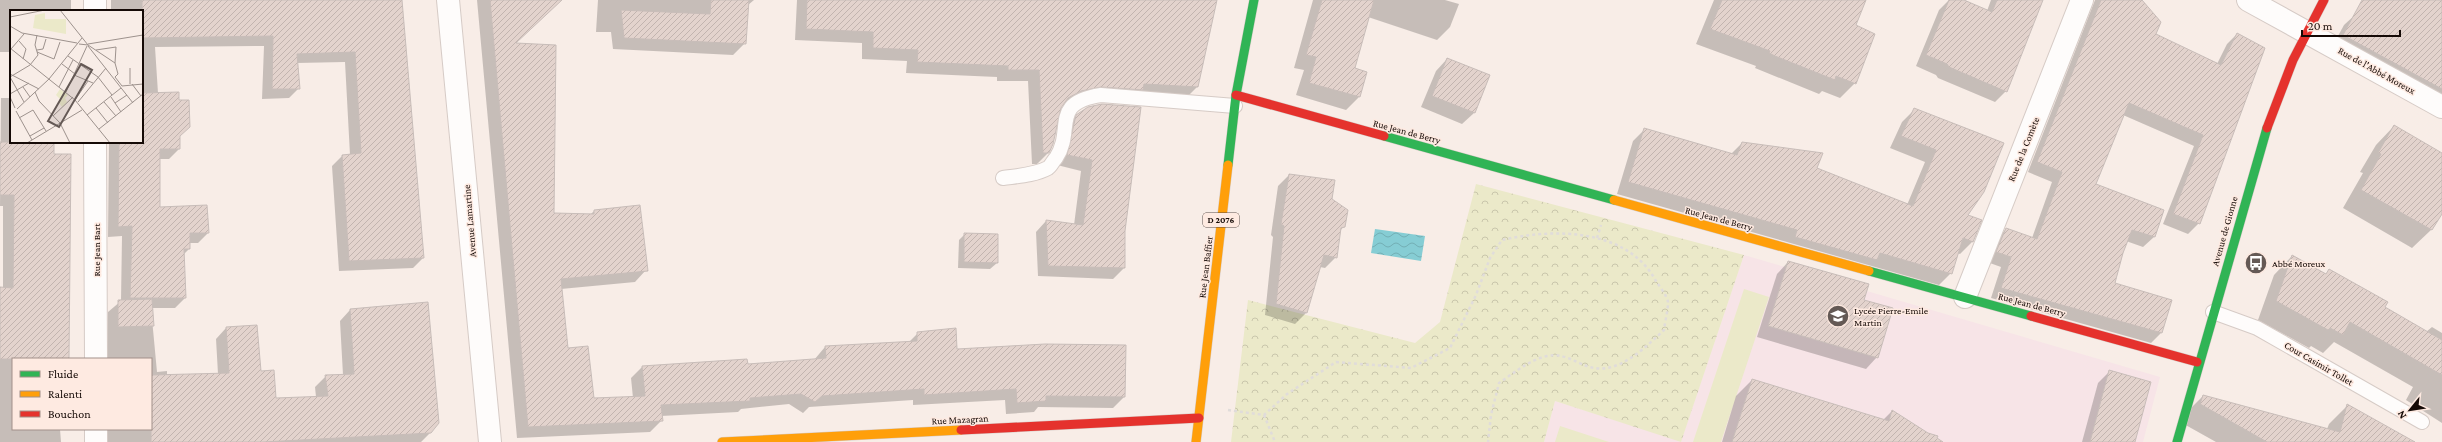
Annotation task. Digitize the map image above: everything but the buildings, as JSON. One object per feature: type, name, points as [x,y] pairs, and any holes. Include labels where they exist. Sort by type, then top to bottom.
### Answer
[{"type":"street","name":"Avenue Lamartine","points":[[448,0],[490,442]]},
{"type":"street","name":"Rue Jean Baffier","points":[[1196,442],[1235,101],[1254,0]]},
{"type":"street","name":"Rue de la Comète","points":[[1965,297],[2082,0]]},
{"type":"street","name":"Rue de l'Abbé Moreux","points":[[2248,0],[2442,107]]},
{"type":"street","name":"Avenue de Gionne","points":[[2177,442],[2197,362],[2213,312],[2260,145],[2306,31],[2324,0]]},
{"type":"street","name":"Rue Jean de Berry","points":[[1235,101],[1965,297],[2197,362]]},
{"type":"street","name":"Rue Jean Bart","points":[[96,143],[96,358]]},
{"type":"street","name":"Rue Mazagran","points":[[722,442],[1199,418]]},
{"type":"street","points":[[96,430],[96,442]]},
{"type":"lane","points":[[1003,178],[1036,173],[1050,167],[1058,154],[1067,116],[1074,103],[1084,97],[1101,95],[1235,101]]},
{"type":"lane","name":"Cour Casimir Tollet","points":[[2213,312],[2257,328],[2422,422]]},
{"type":"path","points":[[1200,407],[1264,414],[1287,394],[1336,362],[1411,368],[1450,348],[1476,295],[1490,258],[1502,240],[1522,235],[1558,233],[1598,238],[1628,250],[1653,274],[1668,302],[1664,330],[1644,349],[1611,368],[1594,368],[1572,358],[1548,356],[1525,365],[1499,383],[1491,415],[1488,442]]},
{"type":"path","points":[[1264,414],[1275,442]]},
{"type":"shaded area","name":"Lycée Pierre-Emile Martin","points":[[1744,255],[2160,377],[2143,442],[1544,442],[1555,401],[1681,441]]},
{"type":"green space","points":[[1476,184],[1744,255],[1681,442],[1555,401],[1544,442],[1231,442],[1248,300],[1415,343],[1440,322]]},
{"type":"green space","points":[[1744,289],[1769,297],[1721,442],[1693,442]]},
{"type":"green space","points":[[1560,426],[1609,442],[1555,442]]},
{"type":"water","points":[[1375,229],[1425,236],[1421,261],[1371,253]]},
{"type":"traffic: fast","points":[[1228,165],[1236,95],[1254,0]]},
{"type":"traffic: fast","points":[[2177,442],[2267,128]]},
{"type":"traffic: fast","points":[[1384,136],[1614,200]]},
{"type":"traffic: fast","points":[[1869,271],[2031,316]]},
{"type":"traffic: slow","points":[[1196,442],[1228,165]]},
{"type":"traffic: slow","points":[[1614,200],[1869,271]]},
{"type":"traffic: slow","points":[[722,442],[961,430]]},
{"type":"traffic: jam","points":[[2267,128],[2293,60],[2324,0]]},
{"type":"traffic: jam","points":[[1236,95],[1384,136]]},
{"type":"traffic: jam","points":[[2031,316],[2197,362]]},
{"type":"traffic: jam","points":[[961,430],[1199,418]]},
{"type":"place","name":"Abbé Moreux","points":[[2256,263]]},
{"type":"place","name":"Lycée Pierre-Emile Martin","points":[[1838,316]]}]
